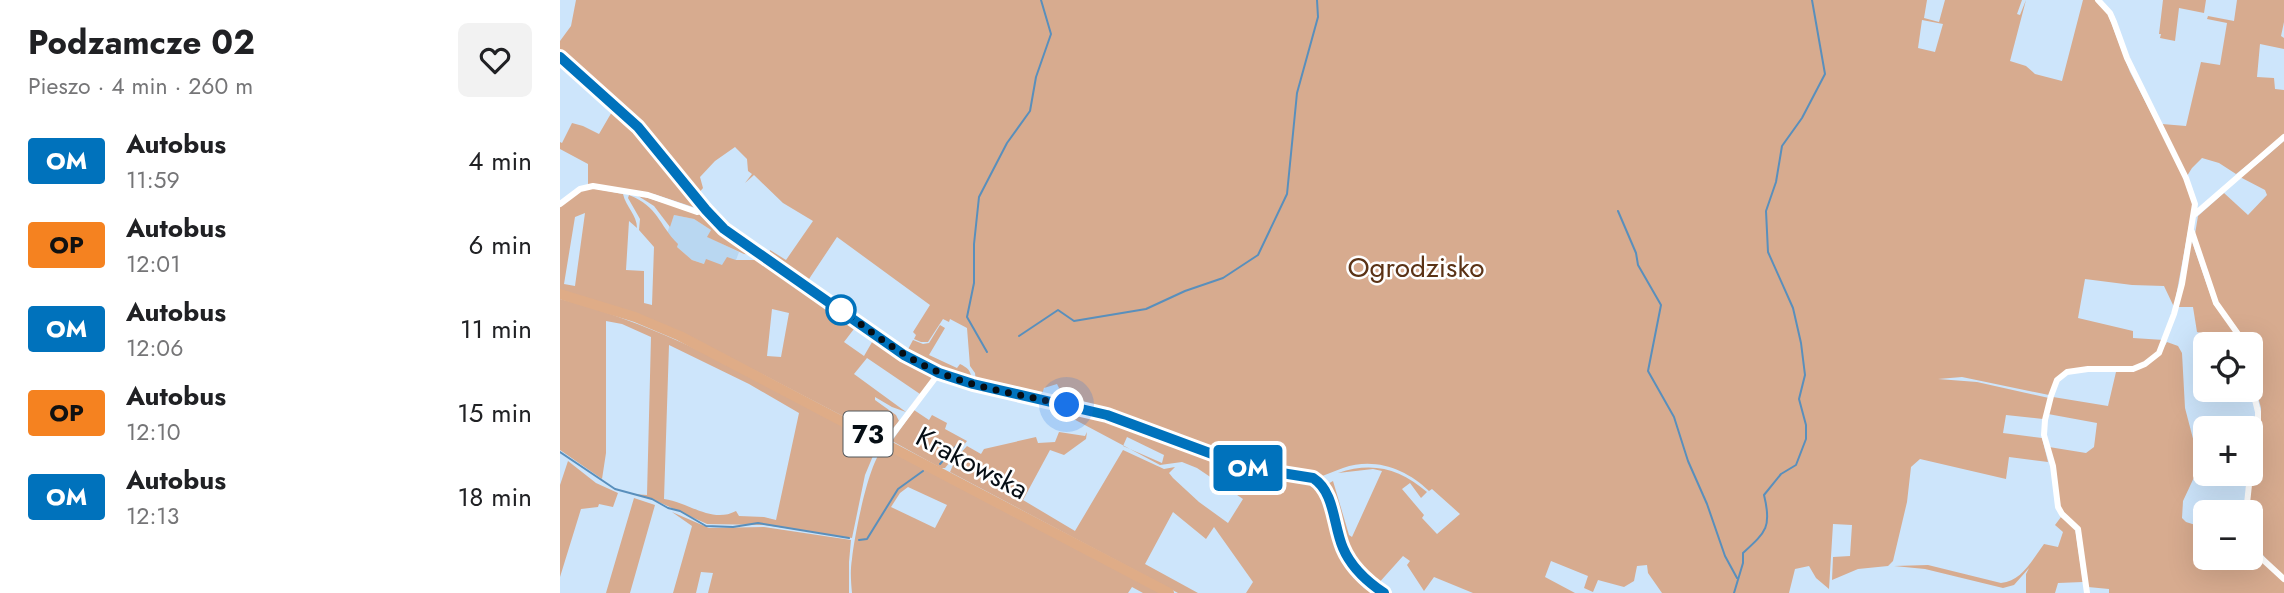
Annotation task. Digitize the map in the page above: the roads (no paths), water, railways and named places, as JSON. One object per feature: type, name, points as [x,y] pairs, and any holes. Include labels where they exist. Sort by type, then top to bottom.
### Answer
[{"type":"main road","name":"Krakowska","points":[[560,294],[635,317],[680,336],[1169,593]]},
{"type":"street","points":[[2087,593],[2078,529],[2058,507],[2054,471],[2044,435],[2051,396],[2057,380],[2067,372],[2133,369],[2159,353],[2174,314],[2195,204],[2186,178],[2141,90],[2110,13],[2098,0]]},
{"type":"street","points":[[560,57],[638,127],[706,210],[734,236],[904,355],[939,373],[973,384],[1107,415],[1250,468],[1313,478],[1327,493],[1342,546],[1348,557],[1361,575],[1384,593]]},
{"type":"street","points":[[2194,215],[2284,138]]},
{"type":"street","points":[[560,204],[580,189],[593,186],[648,195],[697,212],[706,210]]},
{"type":"street","points":[[2192,230],[2216,303],[2237,332]]},
{"type":"street","points":[[886,443],[939,373]]},
{"type":"street","points":[[2247,500],[2258,424],[2256,402]]},
{"type":"street","points":[[2263,560],[2284,579]]},
{"type":"waterway","points":[[987,352],[967,317],[974,283],[974,244],[979,197],[1007,143],[1030,111],[1036,77],[1051,34],[1041,0]]},
{"type":"waterway","points":[[1019,336],[1058,310],[1074,321],[1146,309],[1185,291],[1223,278],[1258,255],[1287,194],[1297,93],[1318,17],[1317,0]]},
{"type":"waterway","points":[[1734,593],[1743,563],[1743,553],[1762,534],[1767,522],[1764,495],[1781,474],[1796,465],[1806,439],[1806,425],[1799,399],[1805,375],[1801,343],[1793,308],[1768,252],[1766,211],[1776,182],[1782,146],[1802,118],[1825,74],[1812,0]]},
{"type":"waterway","points":[[1618,211],[1636,253],[1638,265],[1661,305],[1648,371],[1674,417],[1725,556],[1737,578]]},
{"type":"waterway","points":[[940,464],[961,441]]},
{"type":"waterway","points":[[560,452],[615,489],[652,499],[706,526],[733,527],[758,523],[849,538]]},
{"type":"waterway","points":[[859,540],[867,539],[898,489],[923,471]]},
{"type":"park label","name":"Ogrodzisko","points":[[1416,267]]}]
